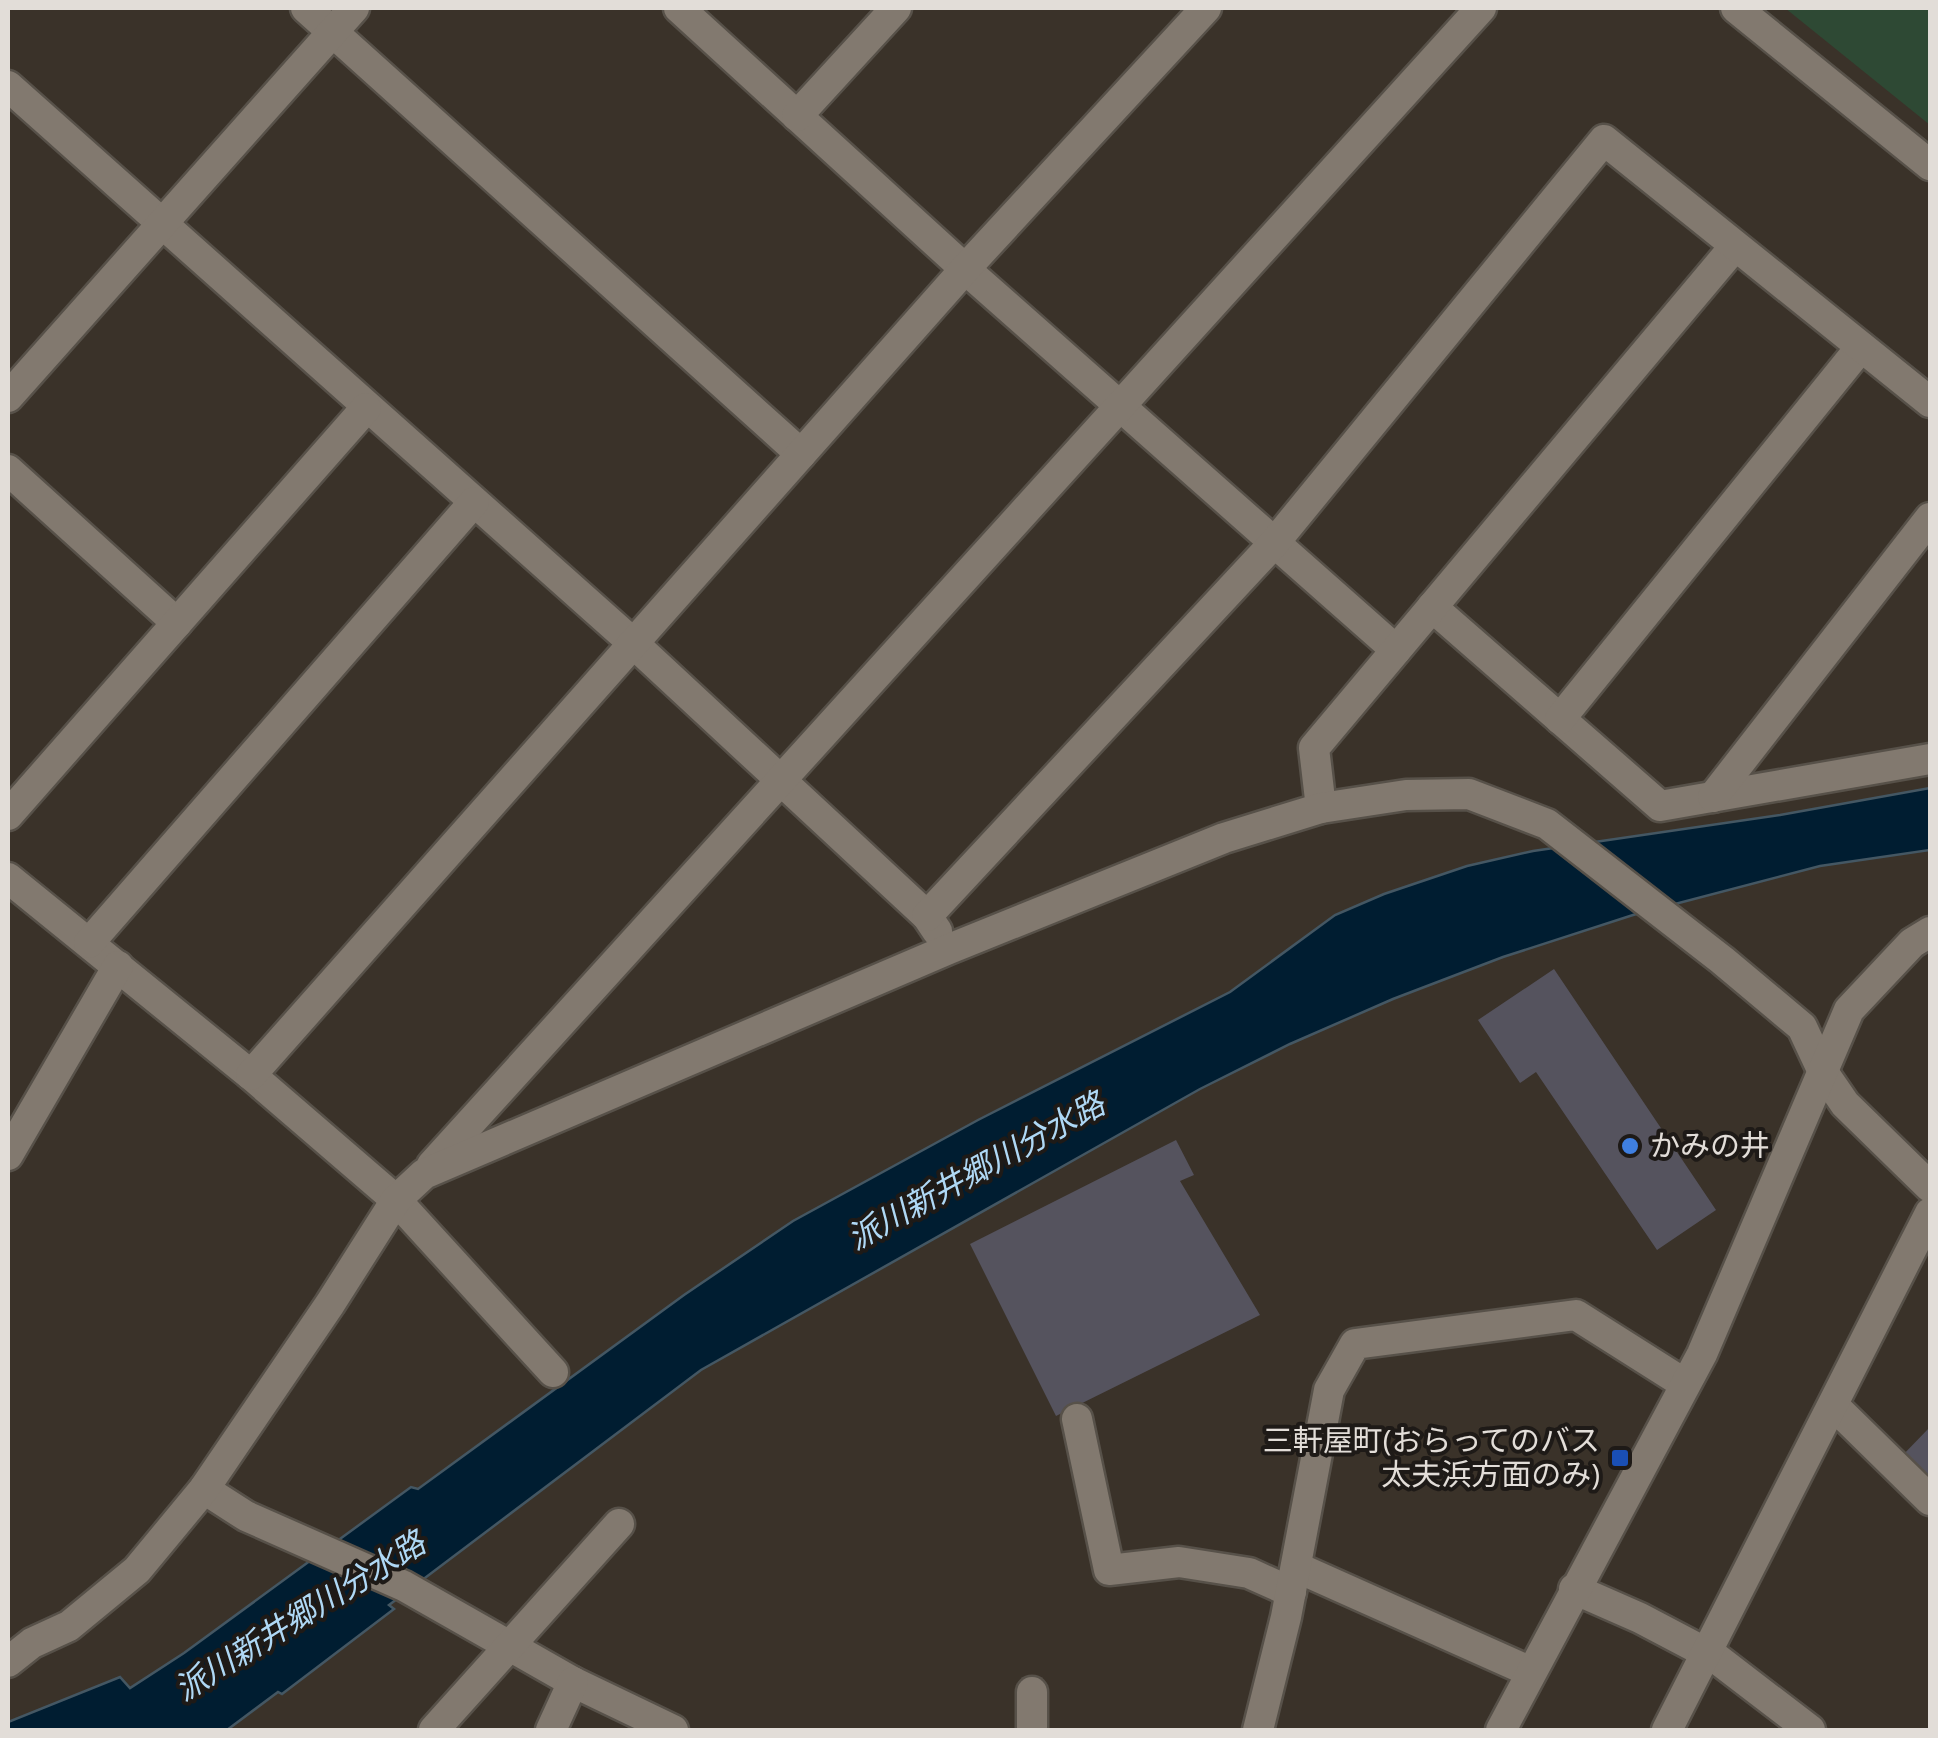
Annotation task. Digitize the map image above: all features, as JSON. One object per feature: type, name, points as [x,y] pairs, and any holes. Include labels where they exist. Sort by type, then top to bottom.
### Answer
[{"type":"street","points":[[306,8],[801,454]]},
{"type":"street","points":[[8,398],[354,8]]},
{"type":"street","points":[[678,8],[965,269],[1396,650]]},
{"type":"street","points":[[798,116],[896,8]]},
{"type":"street","points":[[251,1076],[965,269],[1206,8]]},
{"type":"street","points":[[8,1662],[32,1643],[69,1626],[137,1570],[204,1488],[396,1200],[783,781],[1119,404],[1481,8]]},
{"type":"street","points":[[1736,8],[1930,164]]},
{"type":"street","points":[[8,86],[633,642],[927,916],[949,950]]},
{"type":"street","points":[[927,916],[1275,542],[1604,140],[1930,402]]},
{"type":"street","points":[[1321,808],[1314,748],[1735,246]]},
{"type":"street","points":[[1560,720],[1861,347]]},
{"type":"street","points":[[8,815],[366,408]]},
{"type":"street","points":[[8,470],[177,623]]},
{"type":"street","points":[[89,943],[474,502]]},
{"type":"street","points":[[1713,797],[1930,518]]},
{"type":"street","points":[[1432,607],[1660,806],[1930,758]]},
{"type":"street","points":[[424,1174],[949,950],[1224,838],[1321,808],[1406,794],[1468,794],[1546,824],[1802,1027],[1823,1072],[1845,1104],[1930,1187]]},
{"type":"street","points":[[8,878],[396,1200],[553,1372]]},
{"type":"street","points":[[1501,1730],[1717,1319],[1849,1010],[1912,942],[1930,932]]},
{"type":"street","points":[[8,1155],[118,966]]},
{"type":"street","points":[[1666,1730],[1930,1213]]},
{"type":"street","points":[[1258,1730],[1293,1579],[1329,1390],[1355,1344],[1576,1315],[1685,1384]]},
{"type":"street","points":[[1832,1405],[1930,1500]]},
{"type":"street","points":[[1077,1418],[1109,1570],[1179,1562],[1293,1579],[1531,1672]]},
{"type":"street","points":[[204,1488],[246,1516],[404,1586],[573,1682],[673,1730]]},
{"type":"street","points":[[434,1730],[619,1524]]},
{"type":"street","points":[[1574,1589],[1706,1652],[1810,1730]]},
{"type":"street","points":[[551,1730],[573,1682]]},
{"type":"street","points":[[1032,1692],[1032,1730]]},
{"type":"green space","points":[[1785,8],[1930,8],[1930,125]]},
{"type":"water","name":"派川新井郷川分水路","points":[[1930,788],[1930,850],[1820,866],[1633,915],[1503,957],[1393,999],[1200,1089],[701,1370],[389,1605],[394,1609],[282,1694],[278,1692],[227,1730],[8,1730],[8,1722],[120,1677],[130,1688],[411,1487],[418,1489],[684,1295],[793,1221],[978,1120],[1230,992],[1335,915],[1467,866],[1533,851],[1780,815]]},
{"type":"building","name":"かみの井","points":[[1554,969],[1716,1210],[1657,1250],[1536,1072],[1520,1083],[1478,1020]]},
{"type":"building","points":[[1176,1140],[1194,1175],[1180,1181],[1260,1315],[1056,1416],[970,1244]]},
{"type":"building","points":[[1930,1427],[1930,1489],[1900,1458]]},
{"type":"place","name":"かみの井","points":[[1630,1146]]},
{"type":"place","name":"三軒屋町(おらってのバス 太夫浜方面のみ)","points":[[1620,1458]]}]
